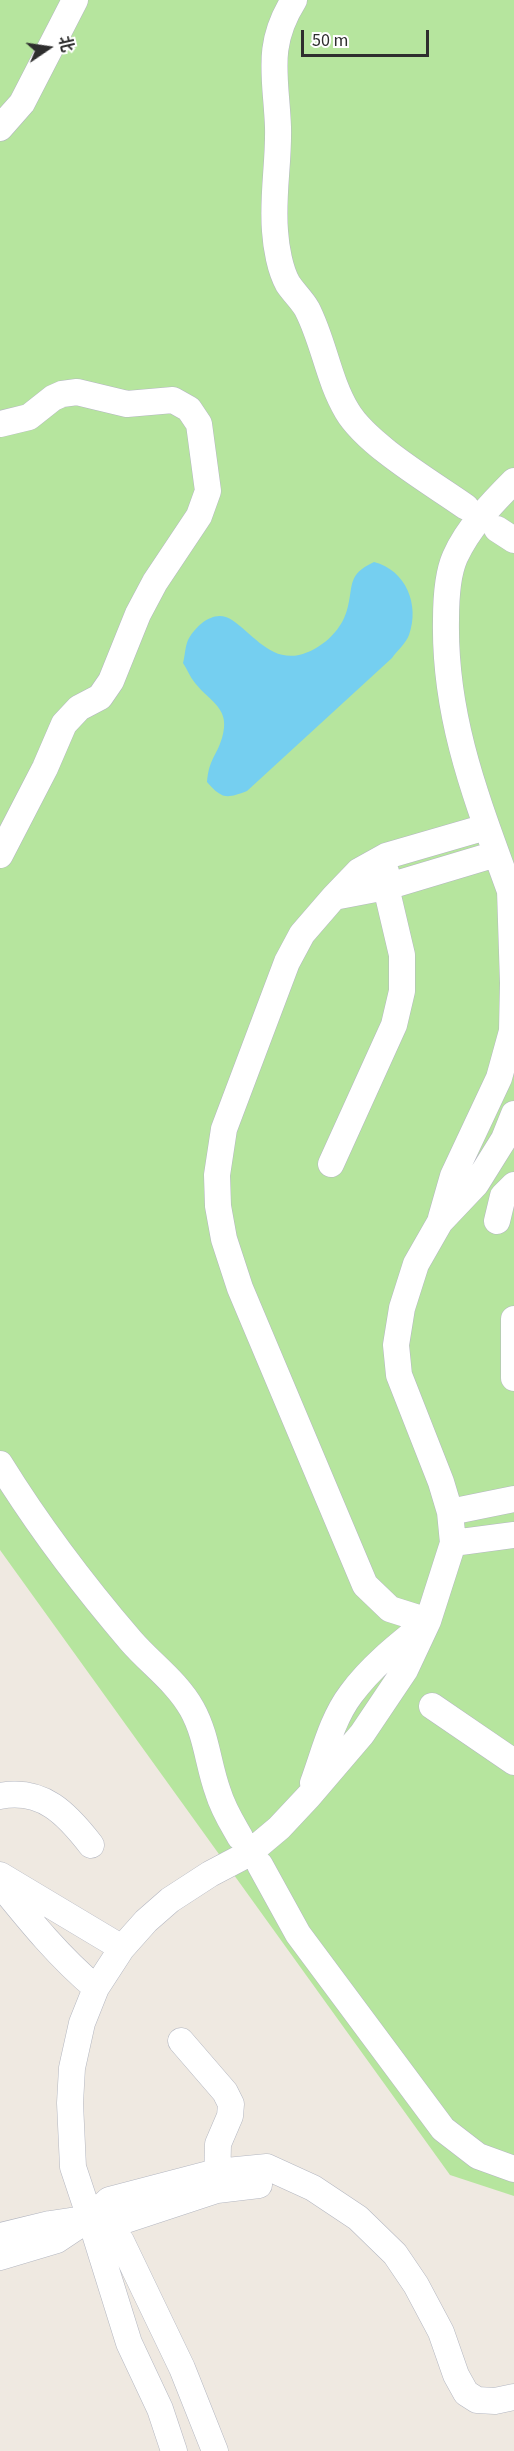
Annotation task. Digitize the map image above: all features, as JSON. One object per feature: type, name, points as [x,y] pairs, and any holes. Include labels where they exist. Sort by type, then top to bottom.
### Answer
[{"type":"street","points":[[0,128],[22,103],[75,0]]},
{"type":"street","points":[[294,0],[282,21],[275,42],[274,72],[278,128],[274,201],[275,232],[287,282],[306,309],[337,391],[359,428],[466,507]]},
{"type":"street","points":[[0,424],[29,417],[53,398],[62,394],[77,392],[127,404],[173,400],[189,409],[199,424],[208,491],[199,516],[155,582],[138,614],[111,681],[100,696],[79,708],[64,724],[45,768],[0,855]]},
{"type":"street","points":[[440,1222],[453,1176],[499,1078],[512,1030],[513,983],[513,894],[474,794],[453,716],[445,656],[446,595],[454,558],[492,503],[514,481]]},
{"type":"street","points":[[428,1621],[390,1609],[365,1585],[240,1288],[224,1239],[218,1206],[218,1175],[224,1129],[287,962],[302,934],[358,872],[386,856],[486,826]]},
{"type":"street","points":[[334,897],[386,887],[496,854]]},
{"type":"street","points":[[331,1164],[394,1025],[402,991],[402,955],[386,887],[386,856]]},
{"type":"street","points":[[174,2451],[160,2409],[129,2343],[73,2167],[70,2103],[72,2068],[80,2034],[96,1988],[122,1948],[146,1921],[170,1900],[210,1874],[248,1854],[279,1828],[309,1796],[331,1731],[350,1695],[383,1658],[428,1621],[453,1543],[450,1512],[441,1482],[399,1375],[396,1345],[402,1308],[416,1264],[440,1222],[476,1184],[504,1139],[514,1114]]},
{"type":"street","points":[[497,1221],[503,1196],[514,1185]]},
{"type":"street","points":[[514,1319],[514,1378]]},
{"type":"street","points":[[0,1464],[75,1573],[133,1644],[176,1686],[192,1710],[206,1742],[217,1791],[240,1837]]},
{"type":"street","points":[[450,1512],[514,1499]]},
{"type":"street","points":[[453,1543],[514,1535]]},
{"type":"street","points":[[432,1706],[514,1761]]},
{"type":"street","points":[[0,1796],[39,1797],[69,1817],[91,1845]]},
{"type":"street","points":[[260,1865],[298,1934],[442,2129],[478,2156],[514,2169]]},
{"type":"street","points":[[0,1875],[41,1916],[71,1967],[96,1988]]},
{"type":"street","points":[[0,1884],[41,1916],[122,1948]]},
{"type":"street","points":[[181,2040],[225,2092],[231,2104],[230,2116],[218,2144],[217,2181]]},
{"type":"street","points":[[0,2236],[50,2224],[90,2218],[117,2223],[217,2181],[313,2188],[358,2218],[395,2254],[416,2285],[441,2332],[456,2375],[466,2393],[477,2400],[495,2401],[514,2397]]},
{"type":"street","points":[[0,2257],[57,2240],[90,2218]]},
{"type":"street","points":[[90,2218],[121,2241],[182,2368],[215,2451]]},
{"type":"green space","points":[[0,0],[514,0],[514,2196],[450,2175],[0,1550]]},
{"type":"water","points":[[374,562],[395,573],[408,590],[413,612],[412,624],[406,641],[392,658],[247,791],[229,796],[217,792],[207,782],[211,763],[222,738],[224,720],[218,707],[195,683],[183,663],[191,634],[213,617],[226,617],[262,645],[279,654],[289,656],[307,653],[335,633],[347,610],[355,577]]}]
